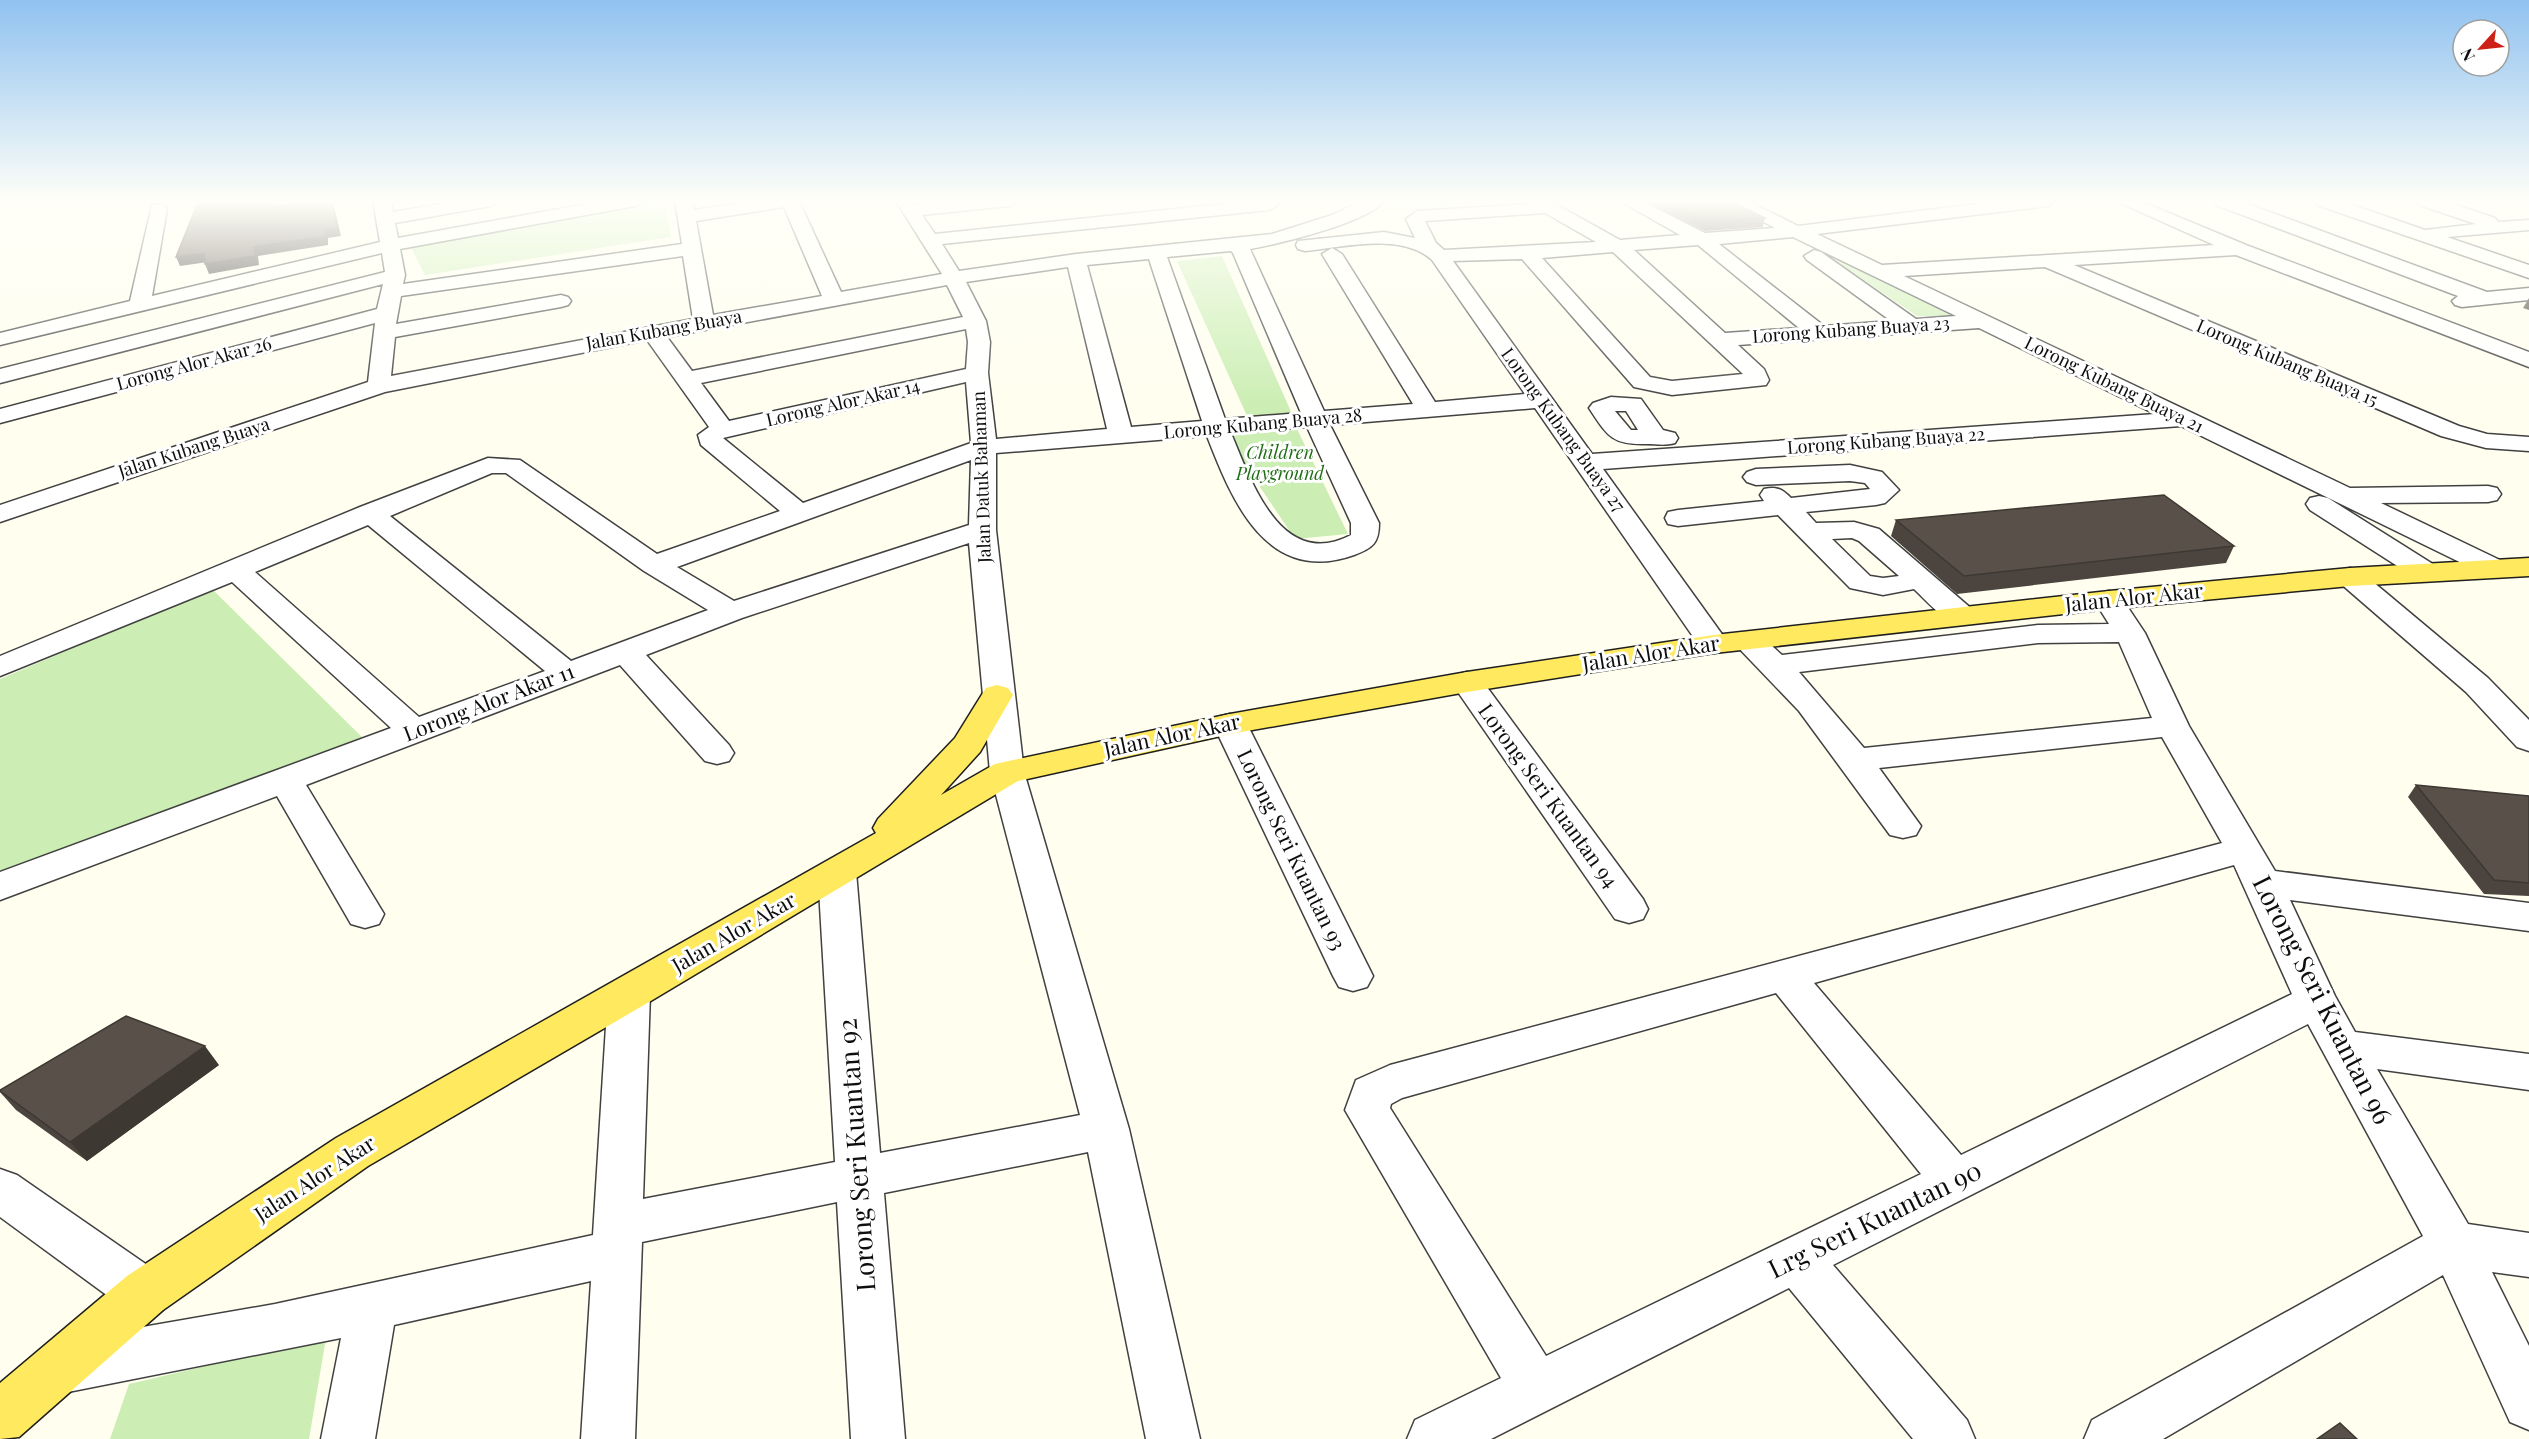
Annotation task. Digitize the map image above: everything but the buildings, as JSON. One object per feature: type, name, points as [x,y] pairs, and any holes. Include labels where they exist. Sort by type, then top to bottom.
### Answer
[{"type":"main road","name":"Jalan Alor Akar","points":[[0,1418],[144,1293],[352,1152],[629,994],[1007,772],[1230,724],[1467,682],[1730,642],[1962,616],[2029,622],[2120,616],[2350,577],[2512,568]]},
{"type":"main road","points":[[852,863],[968,744],[997,695]]},
{"type":"street","points":[[140,305],[147,268]]},
{"type":"street","points":[[0,339],[294,268]]},
{"type":"street","points":[[379,386],[386,323],[394,283],[392,268]]},
{"type":"street","points":[[0,376],[107,348],[394,283],[537,268]]},
{"type":"street","points":[[558,268],[568,348]]},
{"type":"street","points":[[694,268],[704,323]]},
{"type":"street","points":[[820,268],[834,299]]},
{"type":"street","name":"Jalan Datuk Bahaman","points":[[948,268],[975,321],[979,342],[977,373],[984,447],[982,530],[997,695],[1007,772],[1106,1130],[1173,1439]]},
{"type":"street","name":"Jalan Kubang Buaya","points":[[0,514],[379,386],[568,348],[834,299],[1021,268]]},
{"type":"street","points":[[1078,268],[1121,436]]},
{"type":"street","points":[[1161,268],[1215,428],[1252,505],[1272,534],[1284,544],[1303,552],[1322,554],[1342,552],[1365,539],[1365,523],[1315,419],[1248,268]]},
{"type":"street","points":[[1341,268],[1428,409]]},
{"type":"street","name":"Lorong Kubang Buaya 27","points":[[1451,268],[1542,400],[1588,462],[1730,642],[1776,665],[1856,760],[1903,826]]},
{"type":"street","points":[[1541,268],[1642,382],[1672,387],[1758,380],[1756,374],[1642,268]]},
{"type":"street","points":[[1738,268],[1819,333]]},
{"type":"street","points":[[1837,268],[1910,325]]},
{"type":"street","name":"Lorong Kubang Buaya 21","points":[[1874,268],[2425,535],[2512,568]]},
{"type":"street","points":[[1881,271],[1934,268]]},
{"type":"street","name":"Lorong Kubang Buaya 15","points":[[2065,268],[2450,431],[2486,441],[2529,444]]},
{"type":"street","points":[[2288,268],[2529,360]]},
{"type":"street","points":[[2403,268],[2483,298]]},
{"type":"street","points":[[2392,309],[2529,294]]},
{"type":"street","name":"Lorong Alor Akar 26","points":[[0,416],[132,381],[386,323],[561,301]]},
{"type":"street","points":[[80,320],[107,348],[132,381]]},
{"type":"street","points":[[687,380],[975,321]]},
{"type":"street","name":"Lorong Kubang Buaya 23","points":[[1720,340],[1983,321]]},
{"type":"street","points":[[653,333],[687,380],[717,433],[710,440],[798,512]]},
{"type":"street","name":"Lorong Alor Akar 14","points":[[717,433],[977,373]]},
{"type":"street","name":"Lorong Kubang Buaya 28","points":[[654,565],[984,447],[1542,400]]},
{"type":"street","name":"Lorong Kubang Buaya 22","points":[[1588,462],[2184,419]]},
{"type":"street","points":[[1655,437],[1670,440],[1681,456]]},
{"type":"street","points":[[1734,452],[1784,507],[1860,582],[1869,587],[1881,588],[1921,579]]},
{"type":"street","points":[[0,667],[369,513],[488,466],[511,465],[654,565],[731,612]]},
{"type":"street","points":[[1678,518],[1876,497],[1886,490],[1873,477],[1850,472],[1756,477]]},
{"type":"street","points":[[2343,496],[2488,494]]},
{"type":"street","points":[[2308,496],[2426,572]]},
{"type":"street","points":[[369,513],[567,673]]},
{"type":"street","name":"Lorong Alor Akar 11","points":[[0,887],[731,612],[982,530]]},
{"type":"street","points":[[1809,531],[1854,530],[1869,534],[1962,616]]},
{"type":"street","points":[[2377,541],[2425,535]]},
{"type":"street","points":[[236,570],[414,731]]},
{"type":"street","points":[[2350,577],[2477,685],[2529,740]]},
{"type":"street","name":"Lorong Seri Kuantan 96","points":[[2120,616],[2172,726],[2254,866],[2316,1001],[2454,1244],[2529,1403]]},
{"type":"street","points":[[1776,665],[2029,622]]},
{"type":"street","points":[[626,652],[717,753]]},
{"type":"street","name":"Lorong Seri Kuantan 94","points":[[1467,682],[1629,909]]},
{"type":"street","name":"Lorong Seri Kuantan 93","points":[[1230,724],[1353,976]]},
{"type":"street","points":[[1856,760],[2172,726]]},
{"type":"street","points":[[285,778],[365,914]]},
{"type":"street","name":"Lorong Seri Kuantan 92","points":[[852,863],[859,1179],[878,1439]]},
{"type":"street","points":[[1536,1388],[1367,1110],[1372,1093],[1390,1083],[1782,974],[2254,866],[2529,917]]},
{"type":"street","points":[[1782,974],[1954,1180]]},
{"type":"street","points":[[608,1439],[629,994]]},
{"type":"street","name":"Lrg Seri Kuantan 90","points":[[1434,1439],[2316,1001]]},
{"type":"street","points":[[2342,1047],[2529,1072]]},
{"type":"street","points":[[57,1369],[118,1355],[275,1328],[372,1307],[617,1239],[859,1179],[1106,1130]]},
{"type":"street","points":[[0,1190],[144,1293]]},
{"type":"street","points":[[2111,1439],[2454,1244],[2529,1255]]},
{"type":"street","points":[[1796,1259],[1948,1439]]},
{"type":"street","points":[[348,1439],[372,1307]]},
{"type":"green space","points":[[421,268],[469,268],[425,275]]},
{"type":"green space","name":"Children Playground","points":[[1180,268],[1227,268],[1292,414],[1247,416]]},
{"type":"green space","points":[[1846,268],[1862,268],[1960,316],[1917,316]]},
{"type":"green space","name":"Children Playground","points":[[1296,427],[1348,534],[1295,539],[1225,435]]},
{"type":"green space","points":[[212,589],[366,741],[0,884],[0,679]]},
{"type":"green space","points":[[326,1338],[309,1439],[110,1439],[129,1384]]}]
